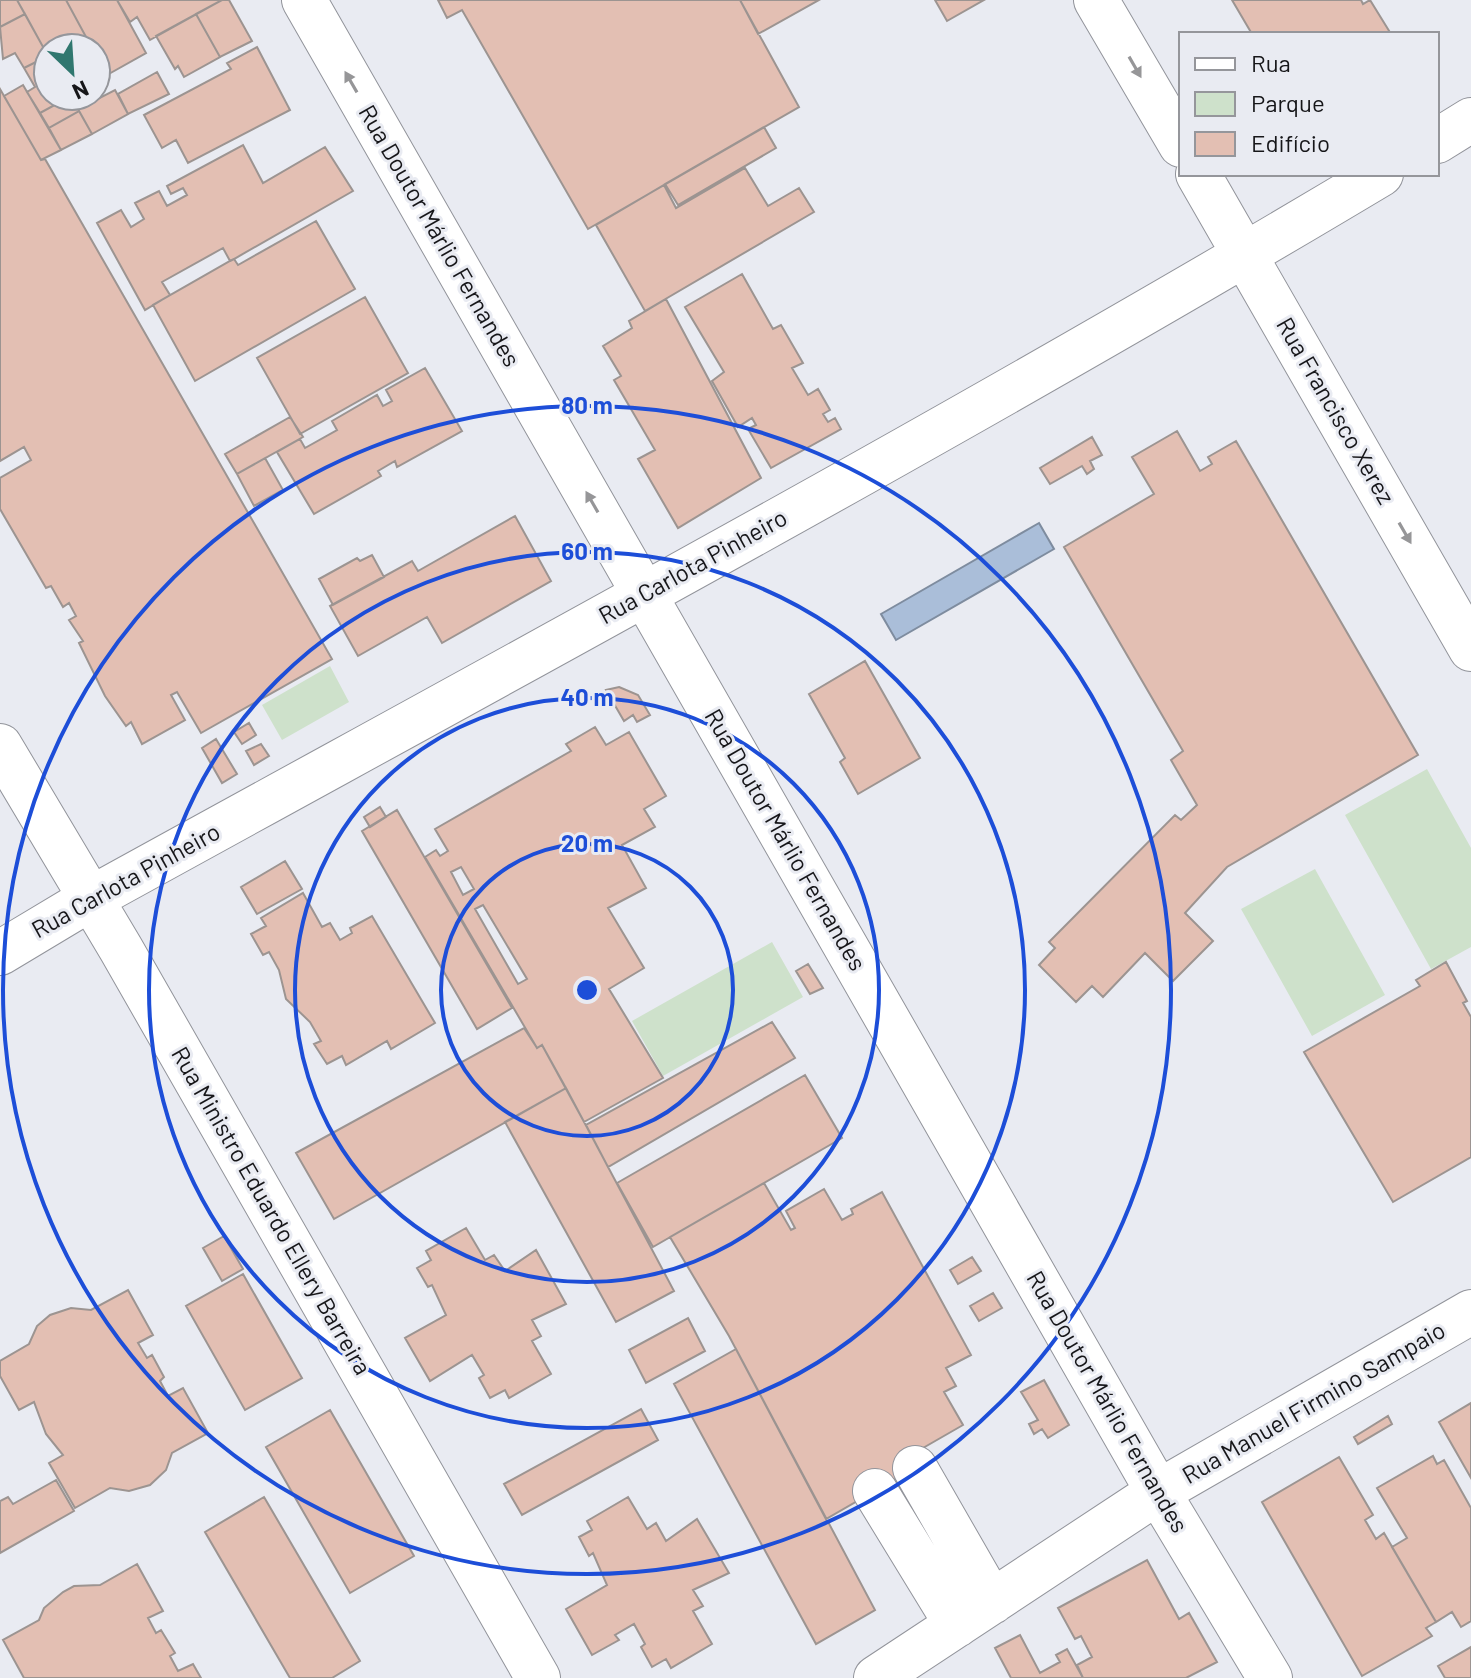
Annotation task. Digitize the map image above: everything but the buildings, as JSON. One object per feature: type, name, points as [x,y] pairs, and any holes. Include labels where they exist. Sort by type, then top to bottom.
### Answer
[{"type":"street","name":"Rua Doutor Márlio Fernandes","points":[[304,0],[1158,1492],[1270,1678]]},
{"type":"street","points":[[1096,0],[1179,142]]},
{"type":"street","points":[[1439,140],[1471,120]]},
{"type":"street","name":"Rua Francisco Xerez","points":[[1199,176],[1471,649]]},
{"type":"street","name":"Rua Carlota Pinheiro","points":[[0,953],[90,899],[644,594],[1246,255],[1378,176]]},
{"type":"street","name":"Rua Ministro Eduardo Ellery Barreira","points":[[0,746],[129,962],[538,1678]]},
{"type":"street","name":"Rua Manuel Firmino Sampaio","points":[[876,1678],[1158,1492],[1471,1312]]},
{"type":"street","points":[[915,1468],[974,1613]]},
{"type":"street","points":[[875,1491],[974,1613]]},
{"type":"green space","points":[[330,666],[349,702],[282,740],[262,705]]},
{"type":"green space","points":[[1427,769],[1471,848],[1471,947],[1431,969],[1345,815]]},
{"type":"green space","points":[[1315,869],[1385,995],[1312,1036],[1241,909]]},
{"type":"green space","points":[[772,942],[803,997],[663,1076],[632,1021]]},
{"type":"water","points":[[1039,523],[1054,549],[896,640],[881,614]]}]
